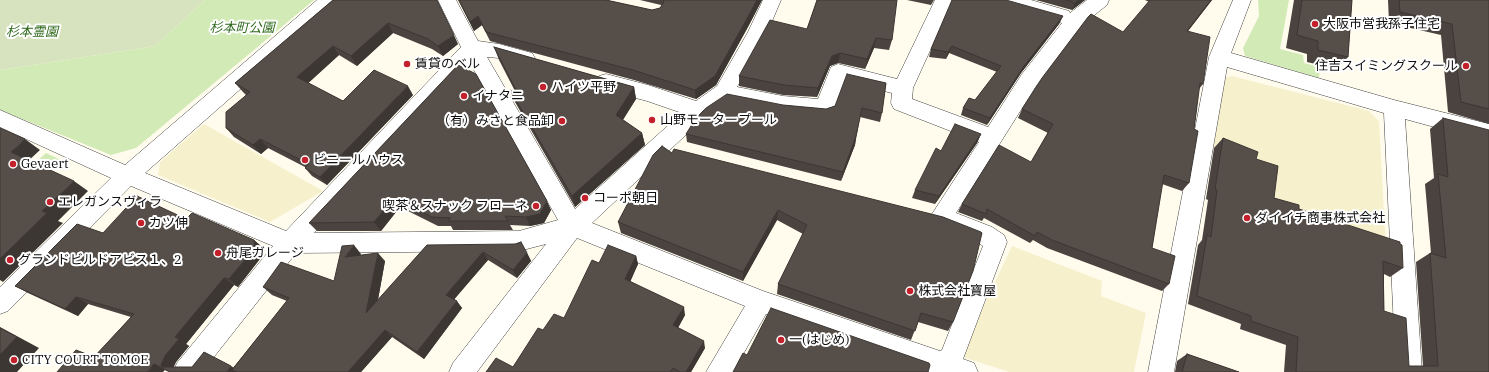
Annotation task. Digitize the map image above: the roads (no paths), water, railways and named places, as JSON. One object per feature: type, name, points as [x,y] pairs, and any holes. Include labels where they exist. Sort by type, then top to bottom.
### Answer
[{"type":"street","points":[[0,303],[127,176],[330,0]]},
{"type":"street","points":[[447,0],[472,48],[573,226]]},
{"type":"street","points":[[462,372],[573,226],[699,110],[724,92],[757,33],[772,0]]},
{"type":"street","points":[[944,0],[903,88],[901,103],[993,138]]},
{"type":"street","points":[[1007,0],[1075,20]]},
{"type":"street","points":[[941,217],[1029,80],[1075,20],[1100,0]]},
{"type":"street","points":[[1161,372],[1219,57],[1242,0]]},
{"type":"street","points":[[472,48],[499,51],[543,63]]},
{"type":"street","points":[[186,372],[290,243],[472,48]]},
{"type":"street","points":[[1219,57],[1394,108],[1489,133]]},
{"type":"street","points":[[724,92],[783,104],[825,108],[838,72],[903,88]]},
{"type":"street","points":[[586,76],[648,93],[699,110]]},
{"type":"street","points":[[1394,108],[1409,372]]},
{"type":"street","points":[[0,118],[127,176],[290,243],[519,240],[573,226],[761,300],[941,368],[965,372]]},
{"type":"street","points":[[661,146],[684,152]]},
{"type":"street","points":[[918,211],[941,217],[984,234],[996,242],[951,358],[941,368]]},
{"type":"street","points":[[719,372],[761,300]]},
{"type":"place","name":"大阪市営我孫子住宅","points":[[1315,24]]},
{"type":"place","name":"賃貸のベル","points":[[407,64]]},
{"type":"place","name":"住吉スイミングスクール","points":[[1466,66]]},
{"type":"place","name":"ハイツ平野","points":[[543,87]]},
{"type":"place","name":"イナタニ","points":[[464,96]]},
{"type":"place","name":"山野モータープール","points":[[652,120]]},
{"type":"place","name":"（有）みさと食品卸","points":[[562,121]]},
{"type":"place","name":"ビニールハウス","points":[[305,160]]},
{"type":"place","name":"Gevaert","points":[[13,164]]},
{"type":"place","name":"コーポ朝日","points":[[585,198]]},
{"type":"place","name":"エレガンスヴィラ","points":[[50,202]]},
{"type":"place","name":"喫茶＆スナック フローネ","points":[[536,206]]},
{"type":"place","name":"ダイイチ商事株式会社","points":[[1247,218]]},
{"type":"place","name":"カツ伸","points":[[141,223]]},
{"type":"place","name":"舟尾ガレージ","points":[[218,253]]},
{"type":"place","name":"グランドビルドアビス１、2","points":[[10,260]]},
{"type":"place","name":"株式会社寶屋","points":[[910,291]]},
{"type":"place","name":"一(はじめ)","points":[[781,340]]},
{"type":"place","name":"CITY COURT TOMOE","points":[[14,360]]},
{"type":"park label","name":"杉本町公園","points":[[242,28]]},
{"type":"park label","name":"杉本霊園","points":[[32,32]]}]
